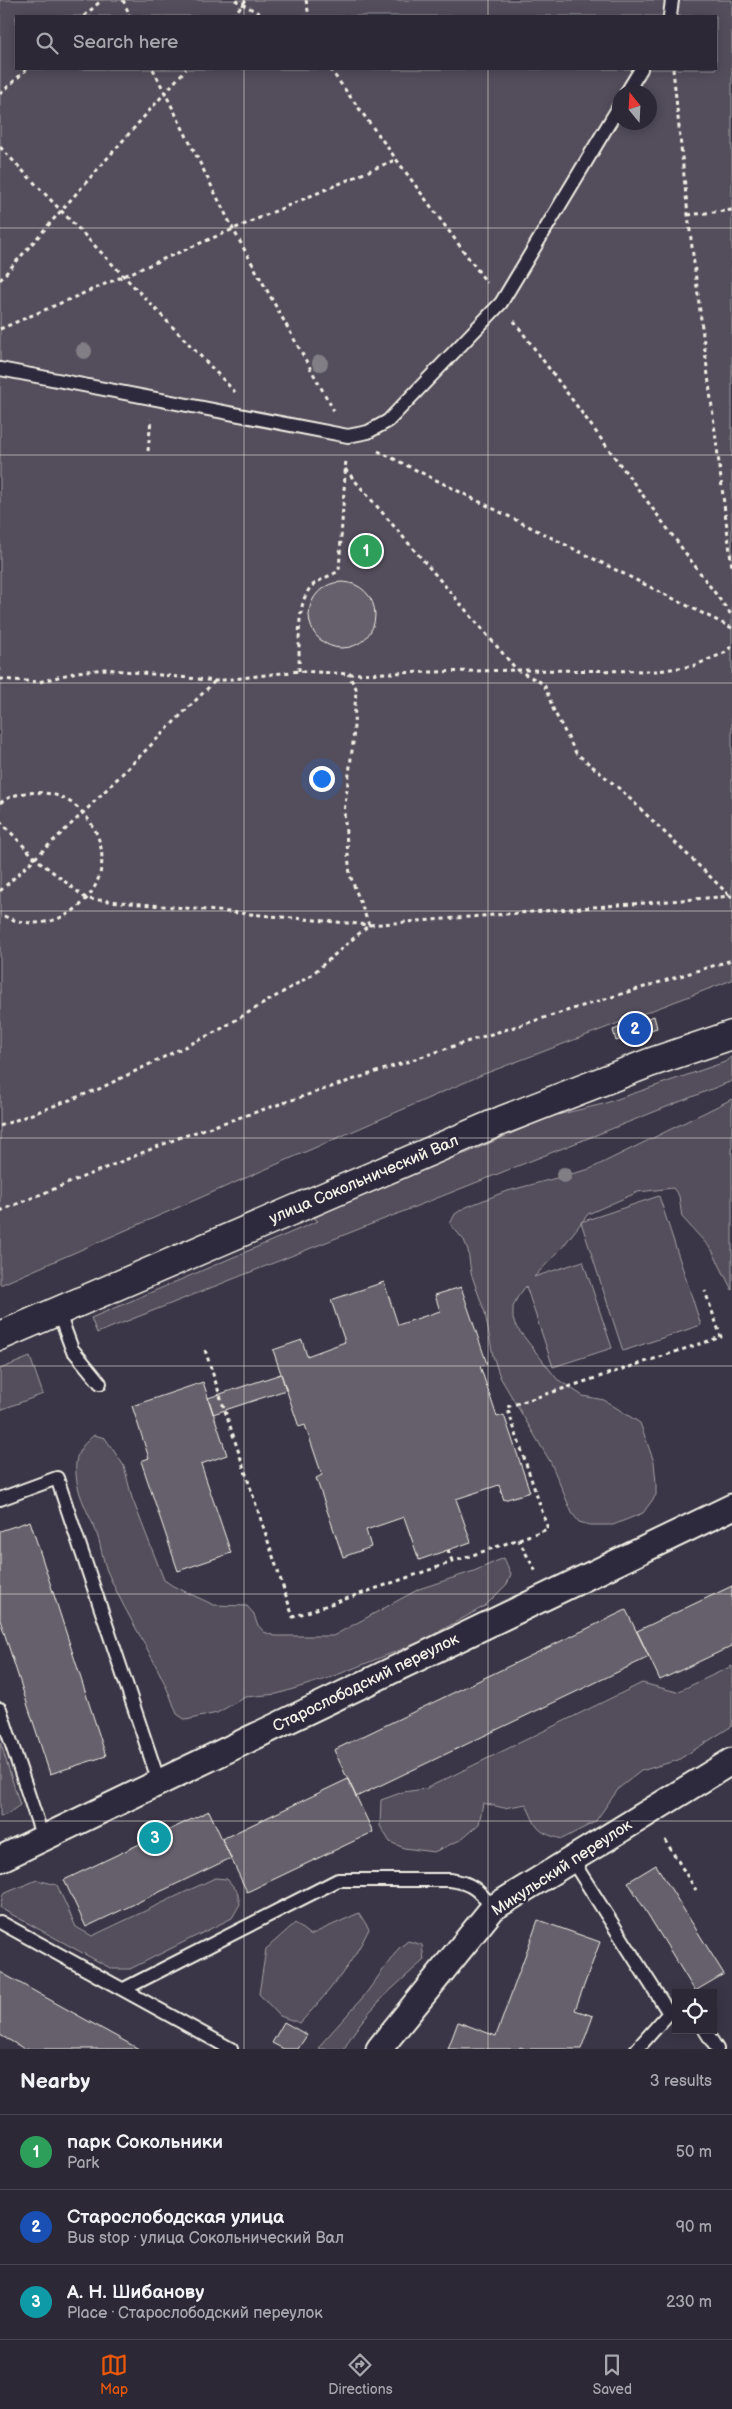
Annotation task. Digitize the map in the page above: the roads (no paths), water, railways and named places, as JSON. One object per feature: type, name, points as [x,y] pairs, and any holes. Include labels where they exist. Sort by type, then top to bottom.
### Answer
[{"type":"main road","name":"улица Сокольнический Вал","points":[[0,1336],[503,1120],[649,1063],[732,1035]]},
{"type":"street","name":"Старослободский переулок","points":[[0,1859],[732,1507]]},
{"type":"street","name":"Микульский переулок","points":[[379,2049],[493,1908],[732,1761]]},
{"type":"lane","points":[[670,15],[672,0]]},
{"type":"lane","points":[[631,85],[640,70]]},
{"type":"lane","points":[[0,369],[348,436],[368,432],[388,422],[501,303],[612,118]]},
{"type":"lane","points":[[58,1311],[72,1349],[100,1383]]},
{"type":"lane","points":[[0,1499],[57,1478],[159,1782]]},
{"type":"lane","points":[[0,1709],[43,1838]]},
{"type":"lane","points":[[572,1860],[672,2014],[637,2049]]},
{"type":"lane","points":[[124,1989],[338,1880],[450,1880],[467,1882],[481,1893],[493,1908]]},
{"type":"lane","points":[[0,1922],[231,2049]]},
{"type":"lane","points":[[708,2034],[717,2049]]},
{"type":"place","name":"парк Сокольники","points":[[366,551]]},
{"type":"place","name":"Старослободская улица","points":[[635,1029]]},
{"type":"place","name":"А. Н. Шибанову","points":[[155,1838]]}]
